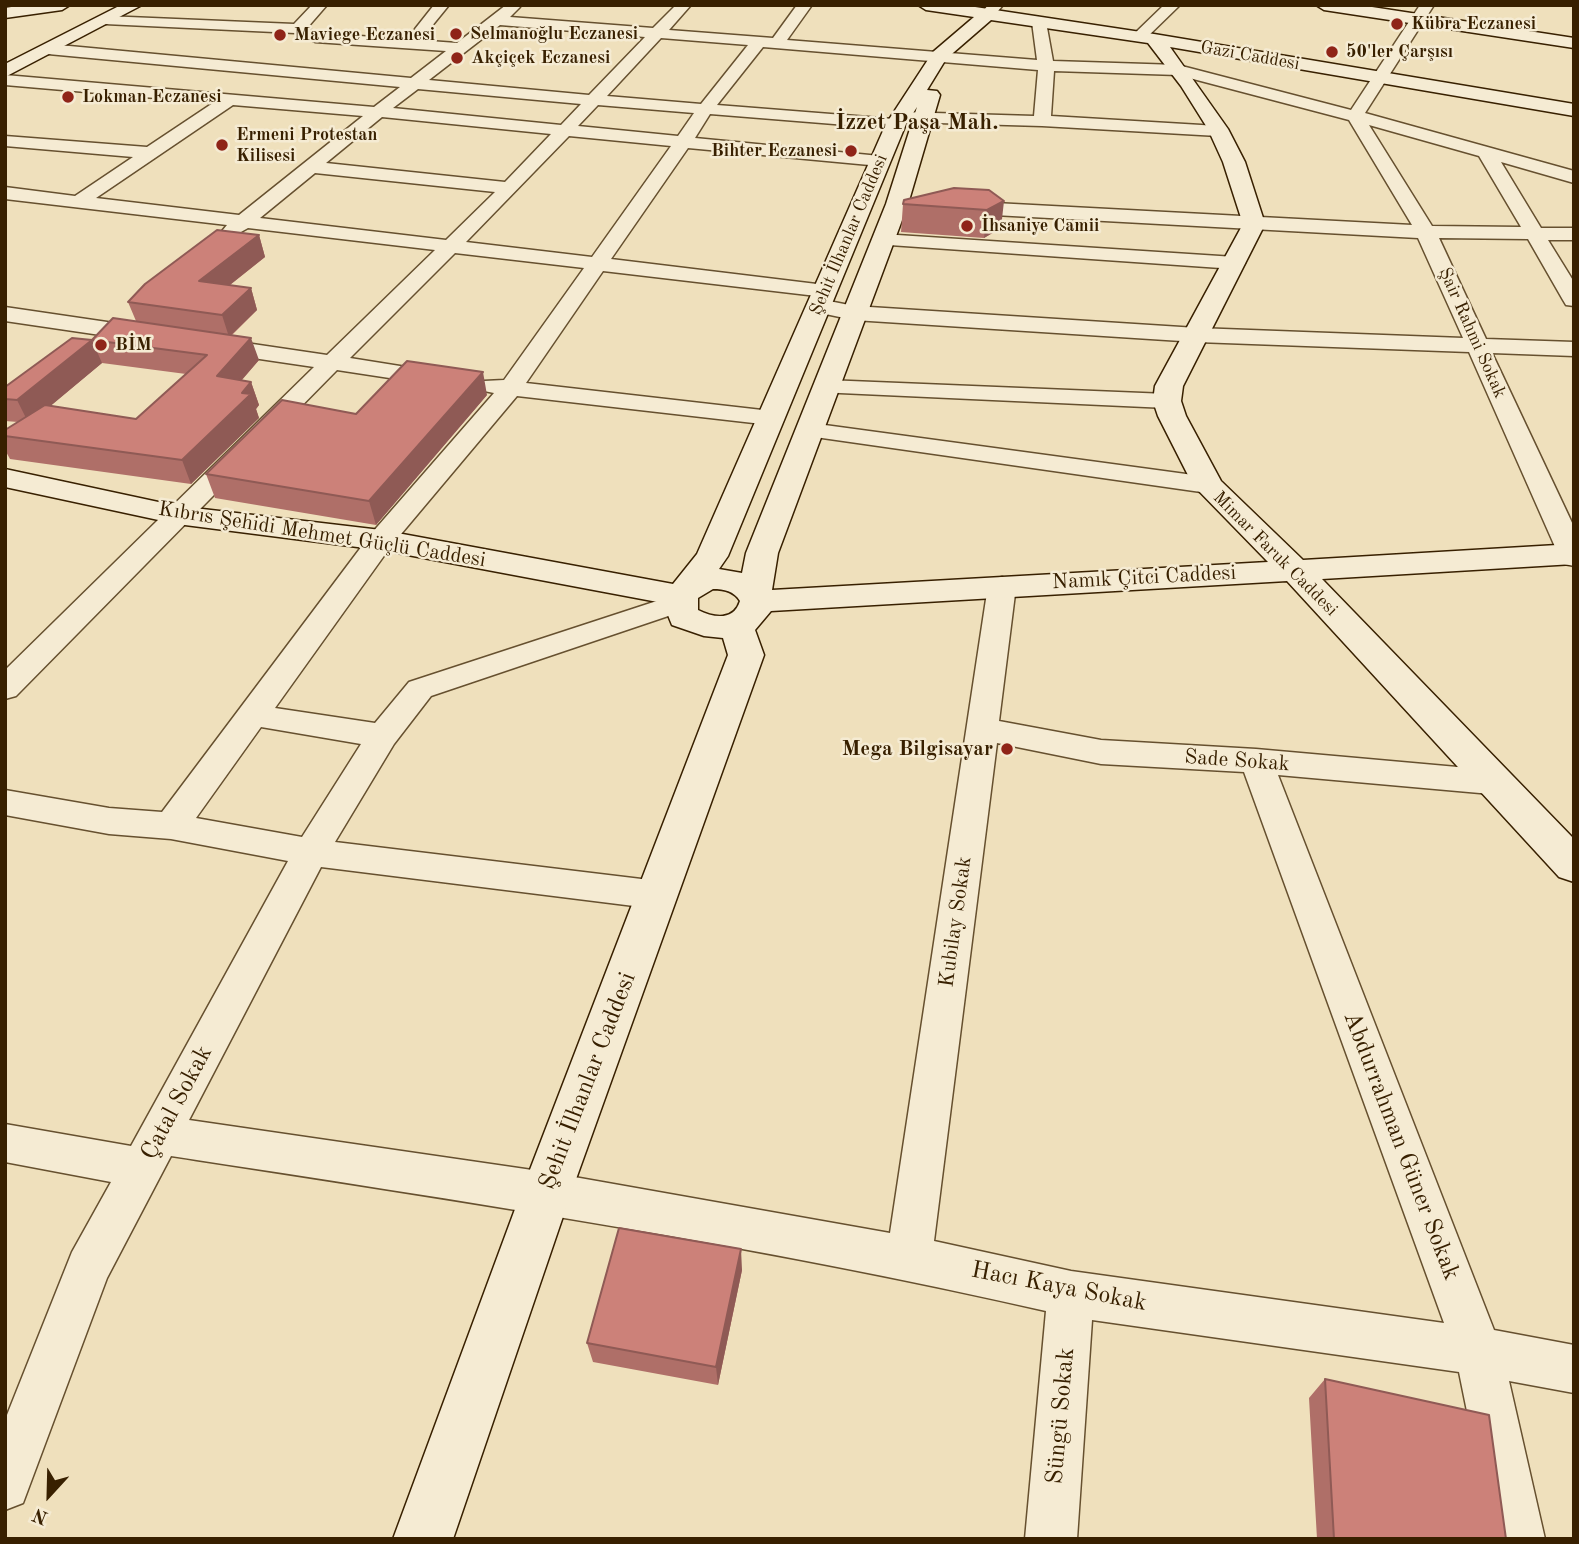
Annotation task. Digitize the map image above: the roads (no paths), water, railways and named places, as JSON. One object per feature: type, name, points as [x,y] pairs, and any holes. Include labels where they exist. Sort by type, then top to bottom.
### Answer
[{"type":"street","points":[[5,71],[134,5]]},
{"type":"street","points":[[298,29],[320,5]]},
{"type":"street","points":[[422,29],[442,5]]},
{"type":"street","points":[[211,248],[378,112],[516,5]]},
{"type":"street","points":[[5,689],[177,515],[510,188],[684,5]]},
{"type":"street","points":[[171,826],[381,540],[510,388],[707,107],[805,5]]},
{"type":"street","name":"Gazi Caddesi","points":[[926,5],[992,10],[1039,22],[1574,110]]},
{"type":"street","points":[[826,387],[1167,401],[1173,376],[1254,224],[1246,206],[1235,164],[1218,131],[1178,70],[1147,38],[1173,5]]},
{"type":"street","points":[[1324,5],[1423,12],[1574,43]]},
{"type":"street","points":[[5,13],[55,6]]},
{"type":"street","points":[[939,56],[992,10]]},
{"type":"street","points":[[224,25],[239,12]]},
{"type":"street","points":[[1355,116],[1423,12]]},
{"type":"street","points":[[105,20],[298,29],[315,37],[463,48]]},
{"type":"street","points":[[497,20],[1045,65],[1178,70],[1574,177]]},
{"type":"street","points":[[1039,22],[1045,65],[1042,121]]},
{"type":"street","points":[[47,49],[592,100],[907,120],[1042,121],[1218,131]]},
{"type":"street","name":"Şehit İlhanlar Caddesi","points":[[682,596],[712,556],[880,161],[907,120],[939,56]]},
{"type":"street","points":[[5,80],[378,112],[880,161]]},
{"type":"street","points":[[78,202],[229,100]]},
{"type":"street","name":"Şair Rahmi Sokak","points":[[1355,116],[1426,232],[1573,555]]},
{"type":"street","name":"Şehit İlhanlar Caddesi","points":[[423,1539],[546,1193],[746,655],[749,606],[762,553],[882,240],[904,204],[907,120]]},
{"type":"street","points":[[5,141],[151,153]]},
{"type":"street","points":[[1486,152],[1574,300]]},
{"type":"street","points":[[311,167],[510,188]]},
{"type":"street","points":[[5,193],[596,266],[822,299],[854,313],[1197,335],[1574,349]]},
{"type":"street","points":[[938,206],[1426,232],[1574,234]]},
{"type":"street","points":[[882,240],[1235,263]]},
{"type":"street","points":[[88,344],[130,313]]},
{"type":"street","points":[[5,314],[510,388],[771,418]]},
{"type":"street","name":"Mimar Faruk Caddesi","points":[[1167,401],[1208,485],[1294,569],[1574,866]]},
{"type":"street","points":[[810,430],[1208,485]]},
{"type":"street","name":"Kıbrıs Şehidi Mehmet Güçlü Caddesi","points":[[5,478],[177,515],[381,540],[682,596]]},
{"type":"street","name":"Namık Çitci Caddesi","points":[[749,606],[1002,586],[1573,555]]},
{"type":"street","points":[[720,579],[740,583],[749,606],[724,627],[702,626],[684,617],[682,596],[701,582],[720,579]]},
{"type":"street","name":"Kubilay Sokak","points":[[909,1258],[1002,586]]},
{"type":"street","name":"Çatal Sokak","points":[[5,1485],[88,1268],[311,852],[383,736],[420,689],[682,596]]},
{"type":"street","points":[[253,715],[383,736]]},
{"type":"street","name":"Sade Sokak","points":[[984,729],[1101,752],[1255,761],[1492,782]]},
{"type":"street","name":"Abdurrahman Güner Sokak","points":[[1255,761],[1478,1351],[1519,1539]]},
{"type":"street","points":[[5,802],[109,821],[171,826],[311,852],[658,895]]},
{"type":"street","name":"Hacı Kaya Sokak","points":[[5,1143],[151,1152],[546,1193],[909,1258],[1071,1294],[1478,1351],[1574,1369]]},
{"type":"street","name":"Süngü Sokak","points":[[1051,1539],[1071,1294]]},
{"type":"place","name":"Kübra Eczanesi","points":[[1397,24]]},
{"type":"place","name":"Selmanoğlu Eczanesi","points":[[456,34]]},
{"type":"place","name":"Maviege Eczanesi","points":[[280,35]]},
{"type":"place","name":"50'ler Çarşısı","points":[[1332,52]]},
{"type":"place","name":"Akçiçek Eczanesi","points":[[457,58]]},
{"type":"place","name":"Lokman Eczanesi","points":[[68,97]]},
{"type":"place","name":"Ermeni Protestan Kilisesi","points":[[222,145]]},
{"type":"place","name":"Bihter Eczanesi","points":[[851,151]]},
{"type":"place","name":"İhsaniye Camii","points":[[967,226]]},
{"type":"place","name":"BİM","points":[[101,345]]},
{"type":"place","name":"Mega Bilgisayar","points":[[1007,749]]},
{"type":"district","name":"İzzet Paşa Mah.","points":[[917,123]]}]
